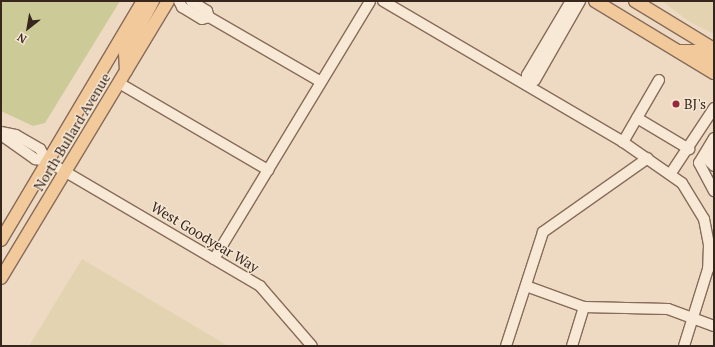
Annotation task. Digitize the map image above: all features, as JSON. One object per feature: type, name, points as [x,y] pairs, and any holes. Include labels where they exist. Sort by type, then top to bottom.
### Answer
[{"type":"main road","name":"North Bullard Avenue","points":[[1,240],[144,1]]},
{"type":"main road","points":[[126,71],[125,54],[153,1]]},
{"type":"main road","name":"North Bullard Avenue","points":[[1,278],[168,1]]},
{"type":"main road","points":[[595,1],[714,73]]},
{"type":"main road","points":[[635,1],[714,49]]},
{"type":"main road","points":[[678,51],[696,51],[714,61]]},
{"type":"street","points":[[180,1],[182,7],[202,19],[209,17]]},
{"type":"street","points":[[191,1],[207,11],[209,17],[321,82]]},
{"type":"street","points":[[214,259],[370,1]]},
{"type":"street","points":[[383,1],[623,142],[671,173],[699,207],[708,237],[707,274],[684,346]]},
{"type":"street","points":[[527,85],[527,75],[572,1]]},
{"type":"street","points":[[527,85],[535,80],[580,1]]},
{"type":"street","points":[[623,142],[659,80]]},
{"type":"street","points":[[119,82],[268,170]]},
{"type":"street","points":[[671,173],[689,149],[714,108]]},
{"type":"street","points":[[637,118],[689,149]]},
{"type":"street","name":"West Goodyear Way","points":[[1,133],[35,159],[47,161],[214,259],[270,294],[312,346]]},
{"type":"street","points":[[714,138],[699,163],[714,191]]},
{"type":"street","points":[[714,144],[708,159],[714,166]]},
{"type":"street","points":[[506,346],[543,232],[648,158]]},
{"type":"street","points":[[526,286],[584,307],[668,309],[694,316],[714,326]]},
{"type":"street","points":[[572,346],[584,307]]},
{"type":"shaded area","points":[[1,1],[120,1],[45,123],[33,126],[1,111]]},
{"type":"shaded area","points":[[662,1],[714,1],[714,34],[690,22]]},
{"type":"shaded area","points":[[82,259],[228,346],[29,346]]},
{"type":"place","name":"BJ's","points":[[676,104]]}]
